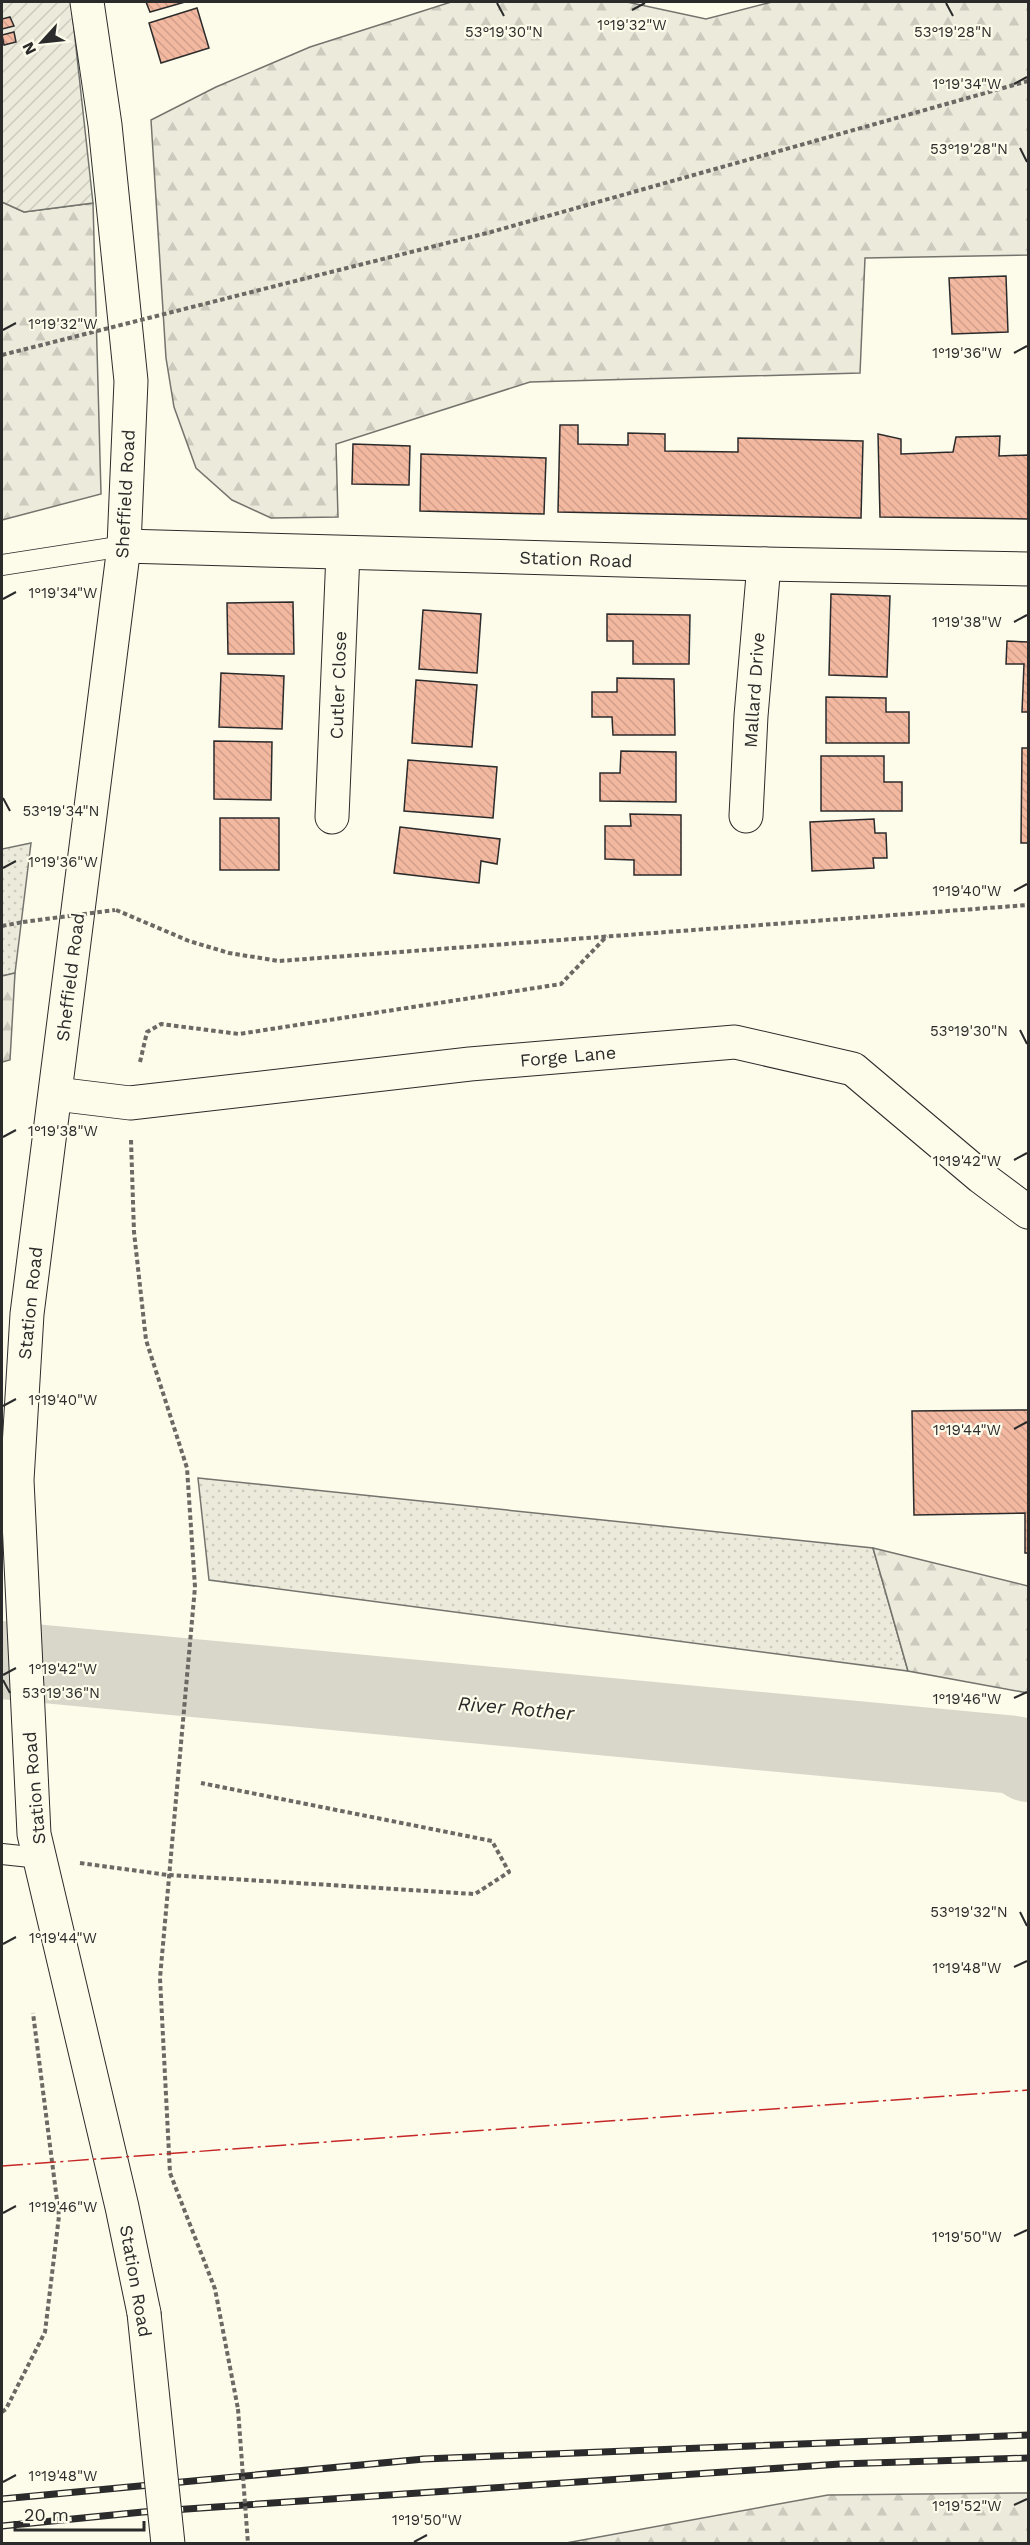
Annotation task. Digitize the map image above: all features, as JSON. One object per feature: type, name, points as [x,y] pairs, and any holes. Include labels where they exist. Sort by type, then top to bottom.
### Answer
[{"type":"main road","name":"Sheffield Road","points":[[56,1094],[124,546],[131,381],[105,125],[87,2]]},
{"type":"main road","name":"Station Road","points":[[124,546],[1029,569]]},
{"type":"main road","name":"Cutler Close","points":[[332,817],[343,553]]},
{"type":"main road","name":"Mallard Drive","points":[[746,816],[751,716],[764,564]]},
{"type":"main road","name":"Forge Lane","points":[[56,1094],[130,1103],[470,1064],[735,1042],[853,1069],[981,1177],[1029,1212]]},
{"type":"main road","name":"Station Road","points":[[56,1094],[27,1314],[17,1480],[34,1834],[144,2313],[168,2544]]},
{"type":"lane","points":[[2,566],[124,546]]},
{"type":"lane","points":[[2,1854],[40,1858]]},
{"type":"path","points":[[2,355],[491,232],[1029,81]]},
{"type":"path","points":[[2,926],[115,910],[189,940],[229,953],[279,961],[1029,905]]},
{"type":"path","points":[[248,2544],[238,2409],[215,2289],[170,2173],[160,1977],[195,1587],[187,1468],[146,1340],[134,1232],[130,1103],[147,1032],[161,1024],[239,1034],[561,984],[607,936]]},
{"type":"path","points":[[40,1858],[168,1875],[475,1894],[509,1872],[492,1841],[201,1782]]},
{"type":"path","points":[[2,2412],[6,2409],[45,2332],[58,2216],[33,2011]]},
{"type":"green space","points":[[2,2],[71,2],[93,203],[24,212],[2,202]]},
{"type":"green space","points":[[451,2],[627,2],[706,19],[772,2],[1028,2],[1028,255],[865,258],[860,373],[530,382],[336,444],[338,517],[271,518],[232,500],[196,468],[174,407],[166,358],[151,120],[216,87],[310,47]]},
{"type":"green space","points":[[2,202],[24,212],[93,203],[101,494],[2,520]]},
{"type":"green space","points":[[31,843],[15,973],[2,976],[2,849]]},
{"type":"green space","points":[[15,973],[10,1060],[2,1062],[2,976]]},
{"type":"green space","points":[[198,1478],[873,1548],[908,1671],[209,1580]]},
{"type":"green space","points":[[873,1548],[1028,1586],[1028,1693],[908,1671]]},
{"type":"green space","points":[[1028,2493],[1028,2543],[566,2543],[828,2495]]},
{"type":"building","points":[[146,2],[185,2],[150,12]]},
{"type":"building","points":[[197,8],[209,48],[161,63],[149,23]]},
{"type":"building","points":[[10,17],[14,26],[2,29],[2,19]]},
{"type":"building","points":[[14,32],[16,42],[4,45],[2,35]]},
{"type":"building","points":[[1006,276],[1008,332],[952,334],[949,278]]},
{"type":"building","points":[[560,425],[578,425],[578,444],[628,445],[628,433],[665,434],[665,451],[738,452],[738,438],[863,441],[861,518],[558,512]]},
{"type":"building","points":[[878,434],[901,439],[901,454],[953,452],[956,437],[1000,436],[999,456],[1028,455],[1028,519],[880,517]]},
{"type":"building","points":[[353,444],[410,446],[409,485],[352,484]]},
{"type":"building","points":[[421,454],[546,458],[544,514],[420,511]]},
{"type":"building","points":[[831,594],[890,596],[887,677],[829,675]]},
{"type":"building","points":[[293,602],[294,654],[228,654],[227,603]]},
{"type":"building","points":[[423,610],[481,614],[477,673],[419,669]]},
{"type":"building","points":[[607,614],[690,615],[689,664],[633,664],[633,641],[607,641]]},
{"type":"building","points":[[1007,641],[1028,642],[1028,712],[1022,712],[1024,664],[1006,664]]},
{"type":"building","points":[[221,673],[284,676],[282,729],[219,727]]},
{"type":"building","points":[[617,678],[674,679],[675,735],[613,735],[612,717],[592,717],[592,692],[617,692]]},
{"type":"building","points":[[416,680],[477,685],[472,747],[412,743]]},
{"type":"building","points":[[826,697],[886,698],[886,712],[909,712],[909,743],[826,743]]},
{"type":"building","points":[[214,741],[272,742],[271,800],[214,799]]},
{"type":"building","points":[[1022,748],[1028,748],[1028,843],[1021,843]]},
{"type":"building","points":[[621,751],[676,752],[676,802],[600,801],[600,773],[620,773]]},
{"type":"building","points":[[821,756],[884,756],[884,782],[902,782],[902,811],[821,811]]},
{"type":"building","points":[[408,760],[497,767],[493,818],[404,811]]},
{"type":"building","points":[[630,814],[681,815],[681,875],[634,875],[634,860],[605,859],[605,826],[631,826]]},
{"type":"building","points":[[220,818],[279,818],[279,870],[220,870]]},
{"type":"building","points":[[874,819],[875,833],[886,833],[887,858],[873,858],[874,868],[812,871],[810,822]]},
{"type":"building","points":[[400,827],[500,839],[497,864],[481,861],[479,883],[394,873]]},
{"type":"building","points":[[1028,1410],[1028,1553],[1025,1553],[1025,1513],[914,1515],[912,1411]]},
{"type":"waterway","name":"River Rother","points":[[2,1660],[1015,1755],[1028,1763]]},
{"type":"railway","points":[[2,2499],[424,2459],[1028,2435]]},
{"type":"railway","points":[[2,2526],[143,2512],[840,2464],[1028,2458]]},
{"type":"power","points":[[2,2166],[1028,2090]]}]
